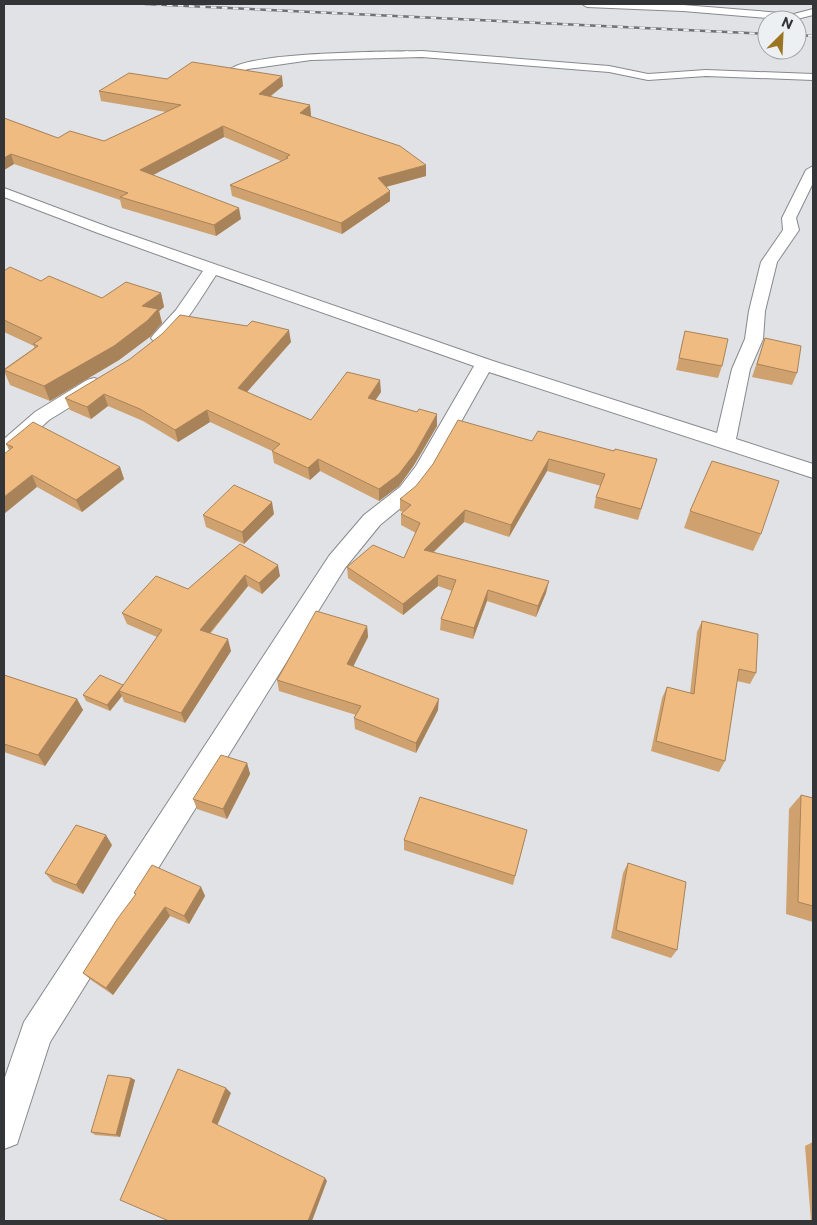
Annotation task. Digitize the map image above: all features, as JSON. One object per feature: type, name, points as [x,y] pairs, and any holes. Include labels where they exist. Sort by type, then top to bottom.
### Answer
[{"type":"street","points":[[587,4],[683,8],[794,17],[813,12]]},
{"type":"street","points":[[234,71],[246,66],[311,57],[422,54],[571,66],[648,77],[706,73],[813,77]]},
{"type":"street","points":[[725,442],[741,369],[754,339],[757,311],[769,262],[791,230],[789,218],[813,170]]},
{"type":"street","points":[[4,192],[103,230],[484,364],[813,471]]},
{"type":"street","points":[[145,351],[158,341],[182,314],[213,268]]},
{"type":"street","points":[[4,1131],[36,1034],[337,562],[372,520],[407,492],[424,470],[484,364]]},
{"type":"street","points":[[4,450],[42,416],[110,375]]},
{"type":"building","points":[[192,62],[282,76],[259,94],[310,105],[300,113],[400,146],[426,165],[378,178],[390,191],[341,223],[230,185],[288,158],[286,157],[290,155],[223,126],[140,170],[239,208],[214,225],[120,197],[128,193],[11,154],[4,158],[4,118],[58,138],[70,131],[104,141],[181,105],[99,91],[129,73],[167,79]]},
{"type":"building","points":[[10,267],[41,281],[49,276],[102,298],[126,282],[161,293],[142,306],[158,309],[147,321],[114,346],[44,386],[4,370],[38,346],[33,344],[42,338],[4,320],[4,271]]},
{"type":"building","points":[[180,315],[247,326],[252,321],[289,330],[238,388],[311,420],[347,372],[380,380],[368,398],[417,412],[419,409],[437,414],[415,453],[399,474],[379,489],[318,459],[308,468],[272,451],[280,444],[207,410],[175,430],[140,409],[104,394],[87,407],[65,398],[130,359],[162,334]]},
{"type":"building","points":[[685,331],[728,339],[722,366],[679,358]]},
{"type":"building","points":[[765,338],[801,346],[797,373],[757,364]]},
{"type":"building","points":[[458,420],[532,441],[538,431],[614,451],[615,449],[657,459],[641,509],[596,497],[605,474],[549,459],[511,525],[465,510],[424,550],[549,581],[538,606],[488,590],[474,628],[441,619],[456,580],[438,575],[403,604],[347,567],[373,545],[404,558],[420,523],[401,514],[411,505],[400,499],[416,486],[433,464]]},
{"type":"building","points":[[33,422],[120,467],[76,500],[32,475],[4,497],[4,454],[13,447],[6,444]]},
{"type":"building","points":[[712,461],[779,481],[761,534],[690,511]]},
{"type":"building","points":[[234,485],[272,502],[242,532],[203,515]]},
{"type":"building","points":[[240,544],[278,565],[259,583],[245,575],[200,630],[228,639],[181,713],[119,691],[162,630],[122,613],[156,576],[188,589]]},
{"type":"building","points":[[316,611],[367,626],[347,664],[439,699],[416,743],[354,718],[361,706],[277,680]]},
{"type":"building","points":[[702,621],[758,634],[756,673],[739,669],[725,761],[656,741],[667,687],[694,694]]},
{"type":"building","points":[[4,675],[77,699],[38,755],[4,744]]},
{"type":"building","points":[[100,675],[123,685],[107,705],[83,695]]},
{"type":"building","points":[[221,755],[247,763],[223,809],[193,799]]},
{"type":"building","points":[[801,795],[813,798],[813,906],[798,902]]},
{"type":"building","points":[[420,797],[527,830],[515,876],[404,840]]},
{"type":"building","points":[[76,825],[106,835],[76,885],[45,873]]},
{"type":"building","points":[[628,863],[686,882],[677,950],[616,930]]},
{"type":"building","points":[[152,865],[201,887],[184,916],[165,907],[106,988],[83,973],[118,918],[136,894],[134,893]]},
{"type":"building","points":[[178,1069],[226,1088],[212,1122],[325,1178],[308,1221],[169,1221],[120,1200]]},
{"type":"building","points":[[108,1075],[131,1078],[116,1135],[91,1132]]},
{"type":"railway","points":[[145,4],[757,34]]},
{"type":"railway","points":[[807,36],[813,36]]}]
